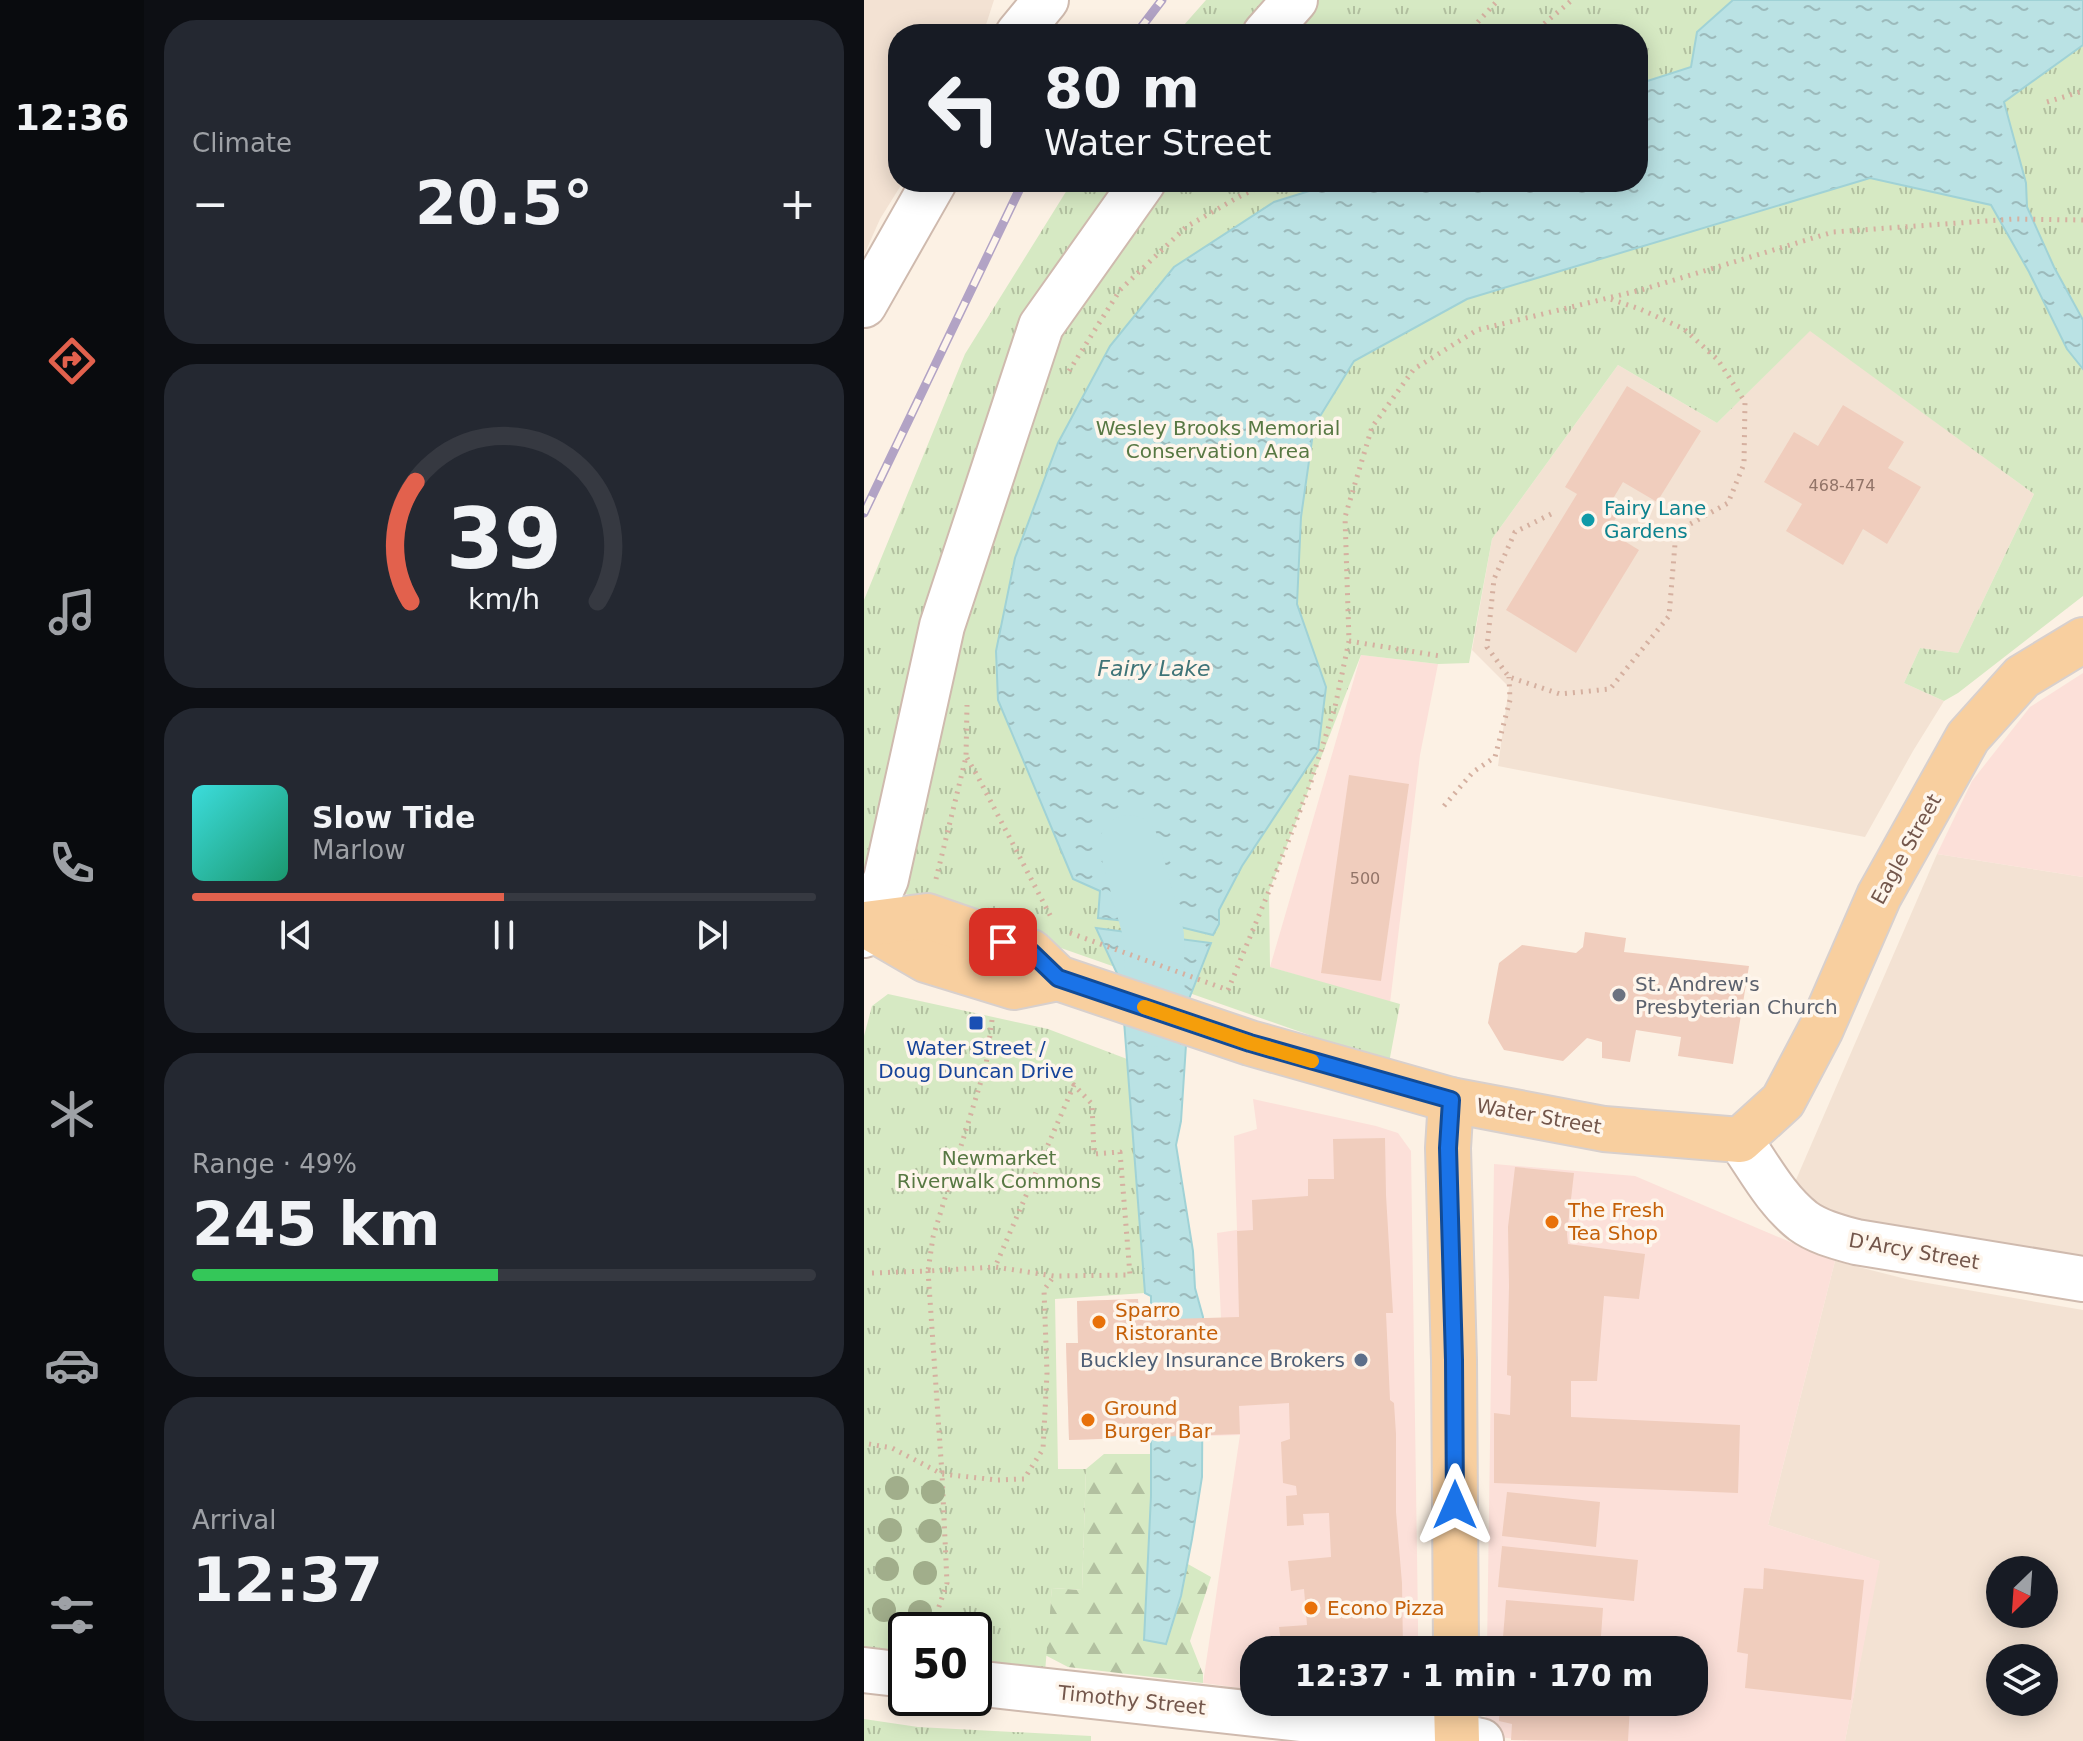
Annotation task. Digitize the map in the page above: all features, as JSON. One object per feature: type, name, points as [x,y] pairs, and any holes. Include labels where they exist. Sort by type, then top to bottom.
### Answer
[{"type":"main road","name":"Eagle Street","points":[[1740,1140],[1783,1101],[1821,1029],[1879,896],[1968,737],[2022,677],[2083,640]]},
{"type":"main road","name":"Water Street","points":[[865,928],[927,916],[1031,952],[1058,978],[1250,1043],[1451,1100],[1604,1129],[1740,1140]]},
{"type":"main road","points":[[1451,1100],[1448,1148],[1454,1360],[1456,1636]]},
{"type":"street","points":[[1274,24],[1295,0]]},
{"type":"street","points":[[864,305],[928,192]]},
{"type":"street","points":[[865,928],[886,879],[942,626],[1041,326],[1136,192]]},
{"type":"street","name":"D'Arcy Street","points":[[1740,1140],[1781,1200],[1804,1222],[1831,1235],[1856,1242],[2083,1279]]},
{"type":"street","points":[[864,1670],[888,1673]]},
{"type":"street","name":"Timothy Street","points":[[992,1686],[1227,1726],[1462,1730]]},
{"type":"path","points":[[1476,24],[1498,0]]},
{"type":"path","points":[[1544,24],[1572,0]]},
{"type":"path","points":[[2047,102],[2083,91]]},
{"type":"path","points":[[1062,382],[1120,290],[1186,227],[1249,192]]},
{"type":"path","points":[[966,757],[1058,929],[1228,990],[1310,785],[1335,707],[1349,641],[1345,517],[1372,427],[1414,369],[1477,330],[1641,290],[1833,232],[2014,219],[2083,220]]},
{"type":"path","points":[[1509,677],[1560,694],[1610,689],[1669,616],[1676,532],[1728,503],[1744,464],[1745,402],[1718,360],[1684,329],[1609,298]]},
{"type":"path","points":[[1444,806],[1473,772],[1495,757],[1510,700],[1509,677],[1487,647],[1494,579],[1515,532],[1551,514]]},
{"type":"path","points":[[1349,641],[1440,656]]},
{"type":"path","points":[[935,885],[966,757],[967,701]]},
{"type":"path","points":[[937,1612],[947,1583],[928,1271],[933,1237],[986,1065],[993,1015]]},
{"type":"path","points":[[872,1273],[995,1267],[1054,1276],[1130,1275],[1120,1152],[1094,1154],[1092,1104],[1074,1085],[995,1267]]},
{"type":"path","points":[[869,1444],[892,1448],[942,1474],[997,1480],[1024,1479],[1043,1449],[1047,1373],[1044,1290],[1054,1276]]},
{"type":"shaded area","points":[[864,0],[994,0],[986,24],[888,24],[888,192],[897,192],[880,219],[864,255]]},
{"type":"shaded area","points":[[1810,330],[2034,494],[1958,653],[1920,648],[1904,683],[1944,701],[1865,837],[1498,766],[1509,687],[1472,650],[1492,539],[1618,365],[1717,423]]},
{"type":"shaded area","points":[[1361,655],[1438,664],[1420,755],[1390,1003],[1270,967]]},
{"type":"shaded area","points":[[2083,673],[2083,877],[1937,854],[1972,781],[2030,707]]},
{"type":"shaded area","points":[[1937,854],[2083,877],[2083,1262],[1864,1229],[1804,1205],[1792,1189]]},
{"type":"shaded area","points":[[1253,1099],[1398,1133],[1411,1151],[1418,1636],[1240,1636],[1240,1688],[1203,1683],[1240,1435],[1069,1440],[1066,1343],[1078,1343],[1077,1301],[1138,1299],[1140,1320],[1221,1318],[1217,1233],[1237,1230],[1234,1136],[1257,1129]]},
{"type":"shaded area","points":[[1494,1164],[1635,1176],[1835,1261],[1768,1525],[1880,1561],[1845,1741],[1530,1741],[1485,1735],[1486,1716],[1708,1716],[1708,1636],[1487,1636]]},
{"type":"shaded area","points":[[1835,1261],[1910,1280],[2083,1310],[2083,1741],[1845,1741],[1879,1561],[1768,1525]]},
{"type":"green space","name":"Wesley Brooks Memorial Conservation Area","points":[[1206,0],[2083,0],[2083,596],[1944,701],[1904,683],[1920,648],[1958,653],[2034,494],[1810,331],[1717,423],[1618,365],[1492,539],[1469,663],[1438,664],[1361,655],[1269,891],[1270,967],[1400,1004],[1389,1063],[864,879],[864,600],[965,354],[1066,192],[1648,192],[1648,24],[1185,24]]},
{"type":"green space","name":"Newmarket Riverwalk Commons","points":[[888,994],[1048,1029],[1127,1059],[1145,1293],[1055,1299],[1058,1469],[1086,1469],[1082,1590],[1052,1588],[1045,1672],[992,1668],[992,1612],[888,1612],[888,1659],[864,1657],[864,1036],[872,1006]]},
{"type":"green space","points":[[1104,1454],[1181,1454],[1186,1563],[1211,1577],[1190,1641],[1203,1674],[1203,1683],[1068,1667],[1045,1655],[1052,1588],[1082,1590],[1086,1469]]},
{"type":"green space","points":[[864,1719],[918,1727],[1091,1736],[1091,1741],[864,1741]]},
{"type":"water","name":"Fairy Lake","points":[[1733,0],[2083,0],[2083,45],[2004,102],[2026,183],[2027,207],[2054,267],[2083,320],[2083,369],[2067,349],[1991,205],[1870,178],[1467,299],[1354,361],[1314,426],[1301,517],[1297,604],[1326,687],[1318,751],[1242,866],[1219,910],[1219,924],[1213,935],[1176,926],[1098,918],[1100,891],[1073,879],[998,700],[996,651],[1015,558],[1058,443],[1110,346],[1174,267],[1274,202],[1306,192],[1648,192],[1648,81],[1691,67],[1697,32]]},
{"type":"water","points":[[1096,928],[1211,943],[1189,999],[1181,1121],[1176,1145],[1193,1251],[1195,1288],[1203,1317],[1202,1477],[1181,1596],[1166,1644],[1144,1640],[1151,1496],[1151,1296],[1145,1293],[1121,982]]},
{"type":"building","name":"Fairy Lane Gardens","points":[[1627,386],[1701,431],[1657,502],[1623,482],[1611,502],[1622,508],[1608,531],[1639,550],[1576,653],[1506,610],[1577,494],[1565,487]]},
{"type":"building","name":"Fairy Lane Gardens","points":[[1843,405],[1904,442],[1888,468],[1921,487],[1887,544],[1863,529],[1843,565],[1786,531],[1802,504],[1764,482],[1794,432],[1818,446]]},
{"type":"building","points":[[1349,775],[1409,784],[1381,981],[1321,973]]},
{"type":"building","name":"St. Andrew's Presbyterian Church","points":[[1585,932],[1626,938],[1624,952],[1749,966],[1733,1064],[1678,1056],[1681,1037],[1636,1030],[1630,1062],[1602,1058],[1602,1042],[1587,1038],[1563,1061],[1504,1050],[1488,1023],[1499,963],[1522,945],[1576,953],[1583,947]]},
{"type":"building","points":[[1385,1138],[1393,1313],[1386,1313],[1390,1400],[1394,1403],[1396,1434],[1396,1512],[1403,1636],[1280,1636],[1279,1627],[1307,1625],[1304,1589],[1291,1591],[1288,1561],[1331,1557],[1329,1513],[1303,1514],[1304,1525],[1287,1526],[1286,1496],[1297,1495],[1296,1486],[1283,1483],[1281,1442],[1290,1439],[1289,1403],[1239,1406],[1240,1434],[1069,1440],[1066,1343],[1078,1343],[1077,1301],[1138,1299],[1139,1320],[1239,1317],[1237,1231],[1253,1230],[1252,1200],[1308,1196],[1308,1179],[1334,1179],[1333,1139]]},
{"type":"building","points":[[1515,1167],[1574,1173],[1568,1244],[1645,1254],[1639,1299],[1604,1296],[1597,1381],[1571,1381],[1571,1417],[1740,1425],[1738,1493],[1494,1483],[1494,1413],[1510,1415],[1511,1376],[1507,1375],[1508,1227]]},
{"type":"building","points":[[1507,1492],[1600,1502],[1596,1547],[1502,1536]]},
{"type":"building","points":[[1502,1546],[1638,1560],[1634,1601],[1498,1587]]},
{"type":"building","points":[[1764,1568],[1864,1580],[1851,1700],[1745,1688],[1748,1654],[1737,1652],[1744,1588],[1763,1589]]},
{"type":"building","points":[[1506,1600],[1603,1608],[1601,1636],[1503,1636]]},
{"type":"building","points":[[1499,1716],[1629,1716],[1628,1741],[1511,1740],[1512,1724],[1499,1721]]},
{"type":"waterway","points":[[1129,845],[1154,936],[1155,1017]]},
{"type":"railway","points":[[1144,24],[1162,0]]},
{"type":"railway","points":[[864,513],[1018,192]]},
{"type":"slow traffic","points":[[1144,1007],[1312,1061]]},
{"type":"place","name":"Fairy Lane Gardens","points":[[1588,520]]},
{"type":"place","name":"St. Andrew's Presbyterian Church","points":[[1619,995]]},
{"type":"place","name":"Water Street / Doug Duncan Drive","points":[[976,1023]]},
{"type":"place","name":"The Fresh Tea Shop","points":[[1552,1222]]},
{"type":"place","name":"Sparro Ristorante","points":[[1099,1322]]},
{"type":"place","name":"Buckley Insurance Brokers","points":[[1361,1360]]},
{"type":"place","name":"Ground Burger Bar","points":[[1088,1420]]},
{"type":"place","name":"Econo Pizza","points":[[1311,1608]]},
{"type":"route","points":[[1003,942],[1031,952],[1058,978],[1250,1043],[1451,1100],[1448,1148],[1455,1505]]}]
